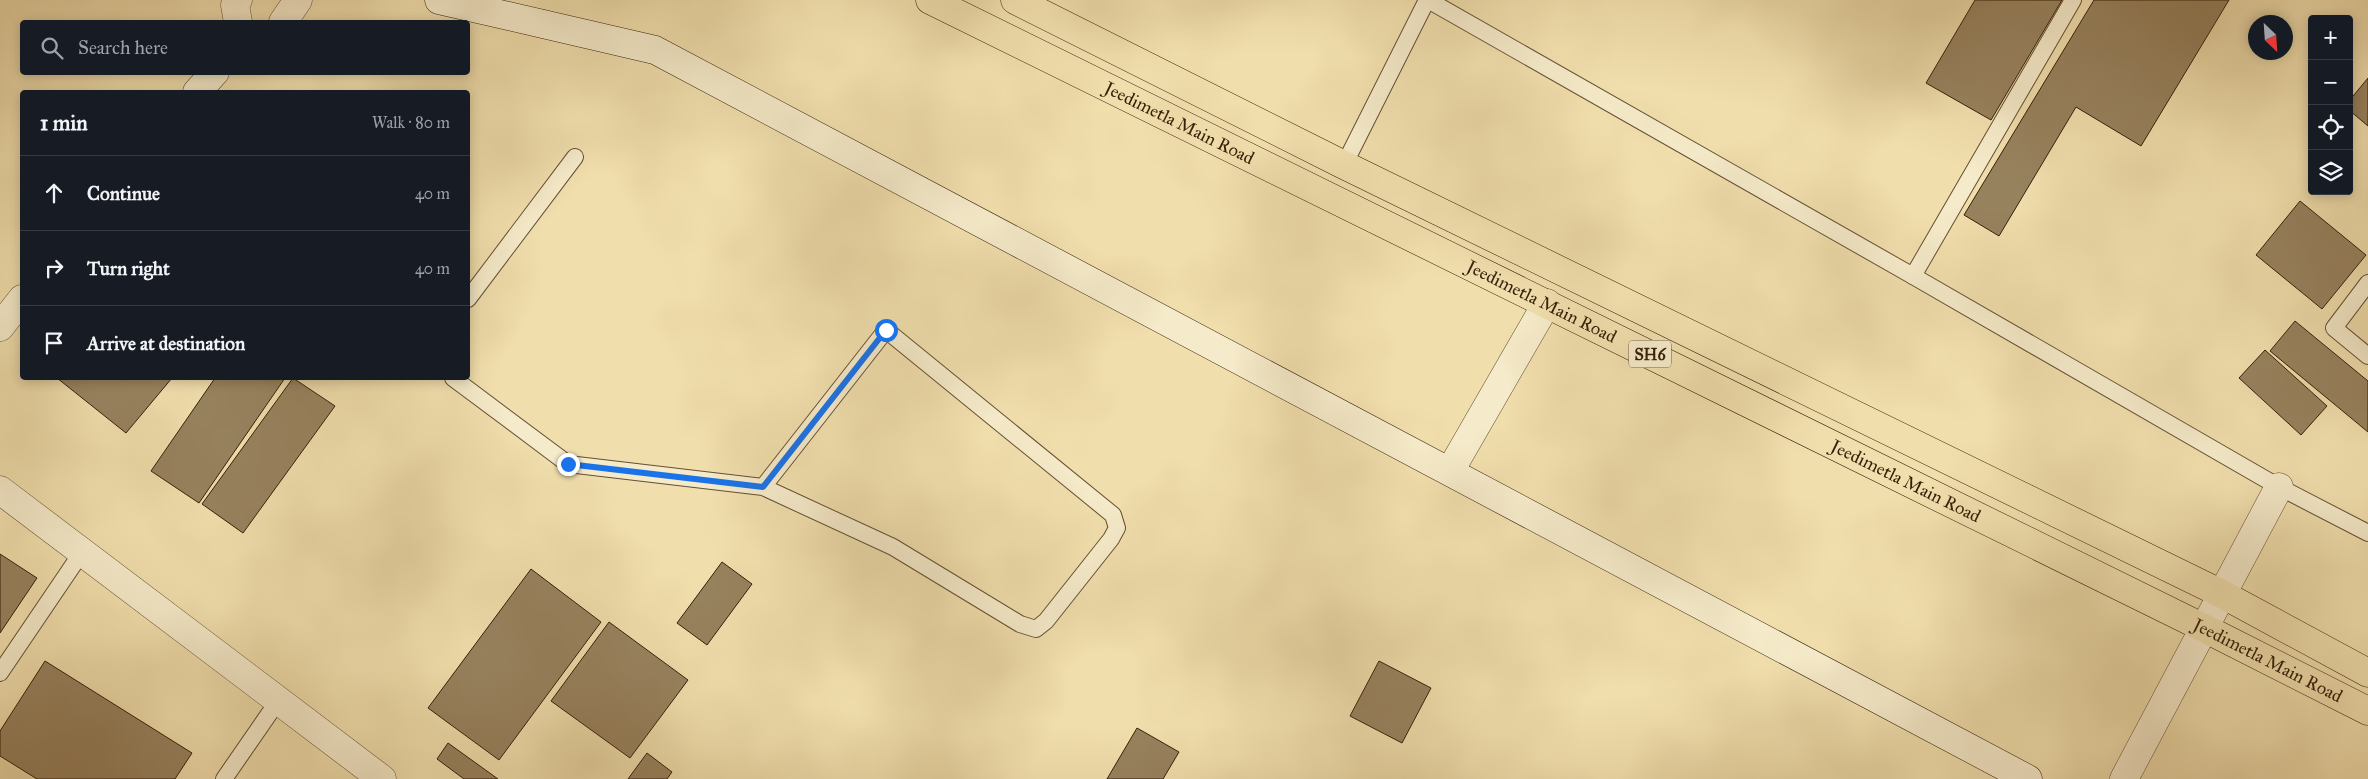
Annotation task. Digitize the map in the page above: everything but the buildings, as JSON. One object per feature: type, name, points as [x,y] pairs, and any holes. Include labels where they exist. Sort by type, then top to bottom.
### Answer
[{"type":"main road","name":"Jeedimetla Main Road","points":[[930,0],[2204,628],[2368,711]]},
{"type":"main road","name":"Jeedimetla Main Road","points":[[1015,0],[1344,165],[2222,594],[2368,673]]},
{"type":"street","points":[[238,0],[235,5],[238,20]]},
{"type":"street","points":[[284,20],[298,0]]},
{"type":"street","points":[[439,0],[656,50],[2028,779]]},
{"type":"street","points":[[198,90],[212,75]]},
{"type":"street","points":[[0,326],[20,301]]},
{"type":"street","points":[[1450,471],[1547,304]]},
{"type":"street","points":[[2124,779],[2278,488]]},
{"type":"street","points":[[0,490],[382,779]]},
{"type":"lane","points":[[1344,165],[1428,0],[1913,276],[2278,488],[2368,533]]},
{"type":"lane","points":[[1913,276],[2072,0]]},
{"type":"lane","points":[[470,296],[575,157]]},
{"type":"lane","points":[[2368,283],[2334,328],[2368,356]]},
{"type":"lane","points":[[456,380],[568,464],[763,487],[893,547],[1020,624],[1036,629],[1046,621],[1111,539],[1117,528],[1113,515],[886,330],[763,487]]},
{"type":"lane","points":[[0,673],[82,552]]},
{"type":"lane","points":[[224,779],[278,701]]},
{"type":"route","points":[[568,464],[763,487],[886,330]]}]
